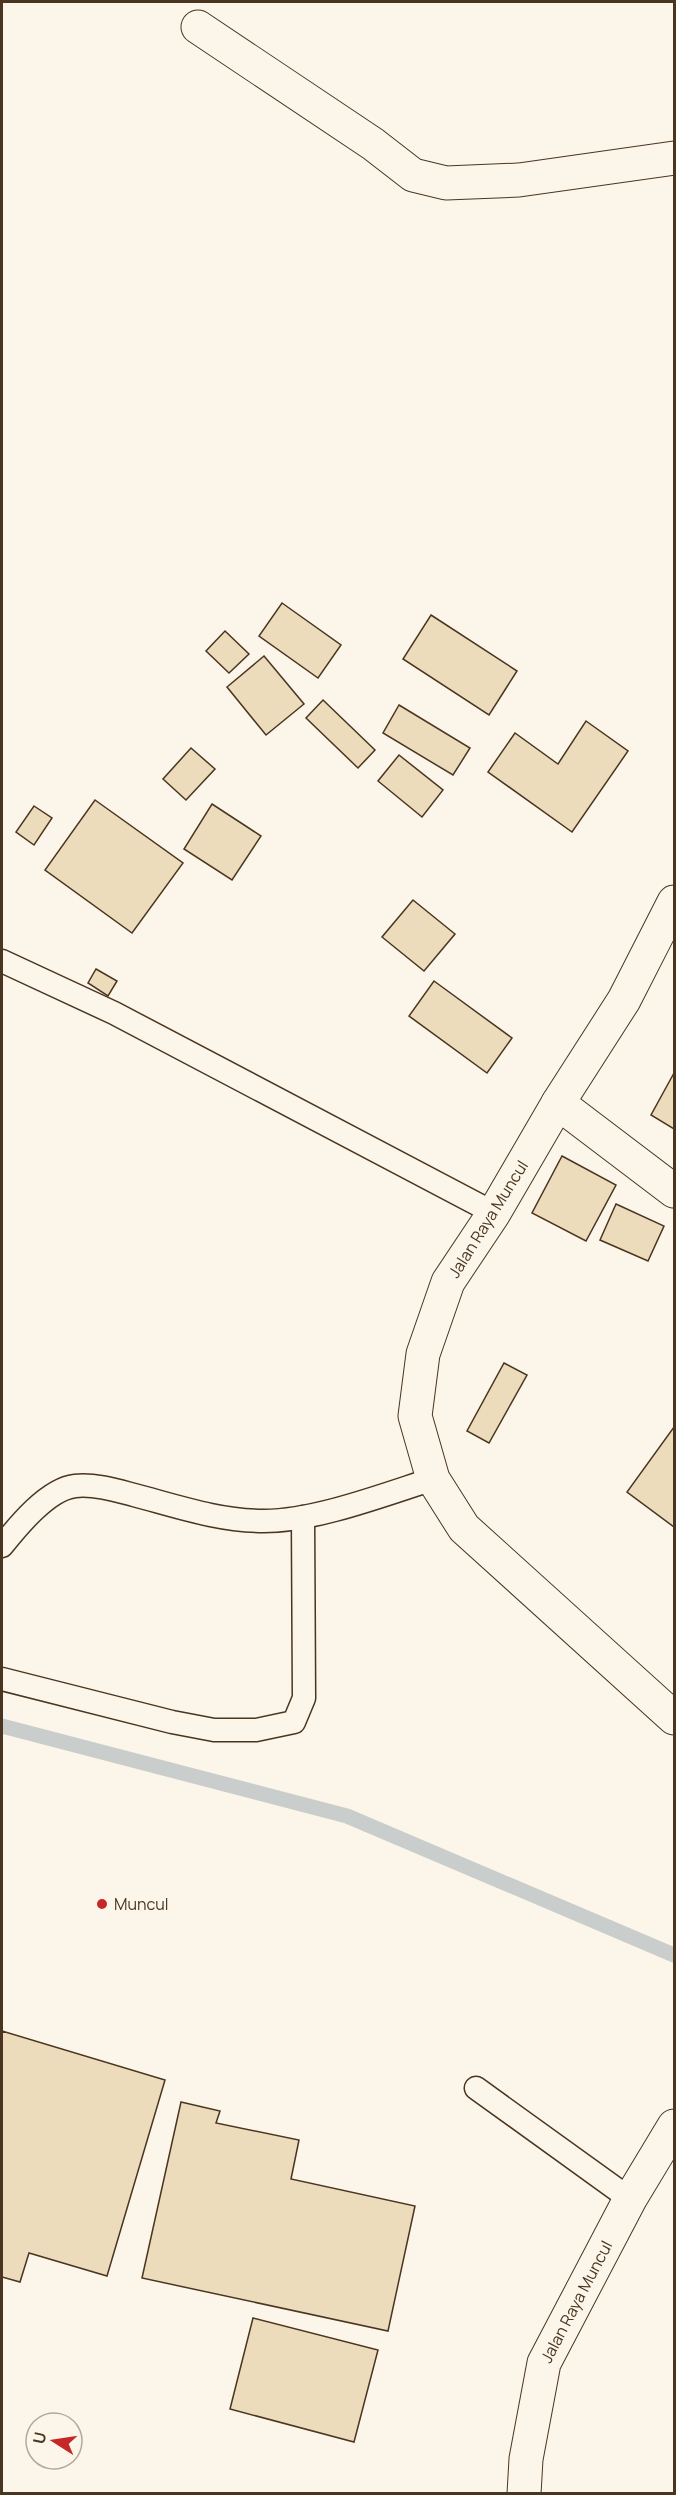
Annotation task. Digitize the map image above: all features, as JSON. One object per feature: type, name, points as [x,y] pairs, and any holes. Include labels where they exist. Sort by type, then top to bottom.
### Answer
[{"type":"main road","points":[[198,27],[373,144],[413,175],[446,183],[519,180],[675,158]]},
{"type":"main road","name":"Jalan Raya Muncul","points":[[675,902],[624,1000],[558,1103],[494,1213],[448,1282],[423,1354],[415,1416],[433,1479],[464,1528],[675,1718]]},
{"type":"main road","points":[[558,1103],[675,1191]]},
{"type":"main road","name":"Jalan Raya Muncul","points":[[524,2493],[526,2459],[544,2362],[630,2199],[675,2127]]},
{"type":"lane","points":[[2,961],[114,1013],[494,1213]]},
{"type":"lane","points":[[2,1546],[23,1520],[51,1497],[73,1486],[102,1487],[214,1516],[264,1521],[303,1517],[433,1479]]},
{"type":"lane","points":[[2,1679],[172,1722],[214,1730],[256,1730],[294,1722],[304,1698],[303,1517]]},
{"type":"lane","points":[[476,2088],[630,2199]]},
{"type":"building","points":[[282,603],[341,645],[318,678],[259,636]]},
{"type":"building","points":[[431,615],[517,671],[489,715],[403,659]]},
{"type":"building","points":[[225,631],[249,654],[229,673],[206,651]]},
{"type":"building","points":[[264,656],[304,704],[266,735],[227,687]]},
{"type":"building","points":[[323,700],[375,750],[358,768],[306,718]]},
{"type":"building","points":[[399,705],[470,748],[453,775],[383,733]]},
{"type":"building","points":[[586,721],[628,751],[572,832],[488,772],[515,733],[558,764]]},
{"type":"building","points":[[191,748],[215,769],[186,800],[163,779]]},
{"type":"building","points":[[399,755],[443,790],[422,817],[378,781]]},
{"type":"building","points":[[95,800],[183,863],[132,933],[45,870]]},
{"type":"building","points":[[212,804],[261,836],[232,880],[184,849]]},
{"type":"building","points":[[34,806],[52,818],[34,845],[16,832]]},
{"type":"building","points":[[413,900],[455,934],[424,971],[382,937]]},
{"type":"building","points":[[96,969],[117,981],[108,996],[88,983]]},
{"type":"building","points":[[434,981],[512,1038],[487,1073],[409,1016]]},
{"type":"building","points":[[674,1073],[674,1129],[651,1115]]},
{"type":"building","points":[[562,1156],[616,1185],[586,1241],[532,1213]]},
{"type":"building","points":[[616,1204],[664,1226],[648,1261],[600,1240]]},
{"type":"building","points":[[504,1363],[527,1375],[489,1443],[467,1431]]},
{"type":"building","points":[[674,1427],[674,1527],[627,1492]]},
{"type":"building","points":[[2,2031],[165,2080],[107,2276],[29,2253],[20,2282],[2,2277]]},
{"type":"building","points":[[181,2102],[220,2111],[216,2123],[299,2140],[291,2179],[415,2206],[388,2331],[142,2278]]},
{"type":"building","points":[[253,2318],[378,2350],[354,2442],[230,2409]]},
{"type":"waterway","points":[[2,1726],[347,1816],[674,1955]]},
{"type":"place","name":"Muncul","points":[[102,1904]]}]
